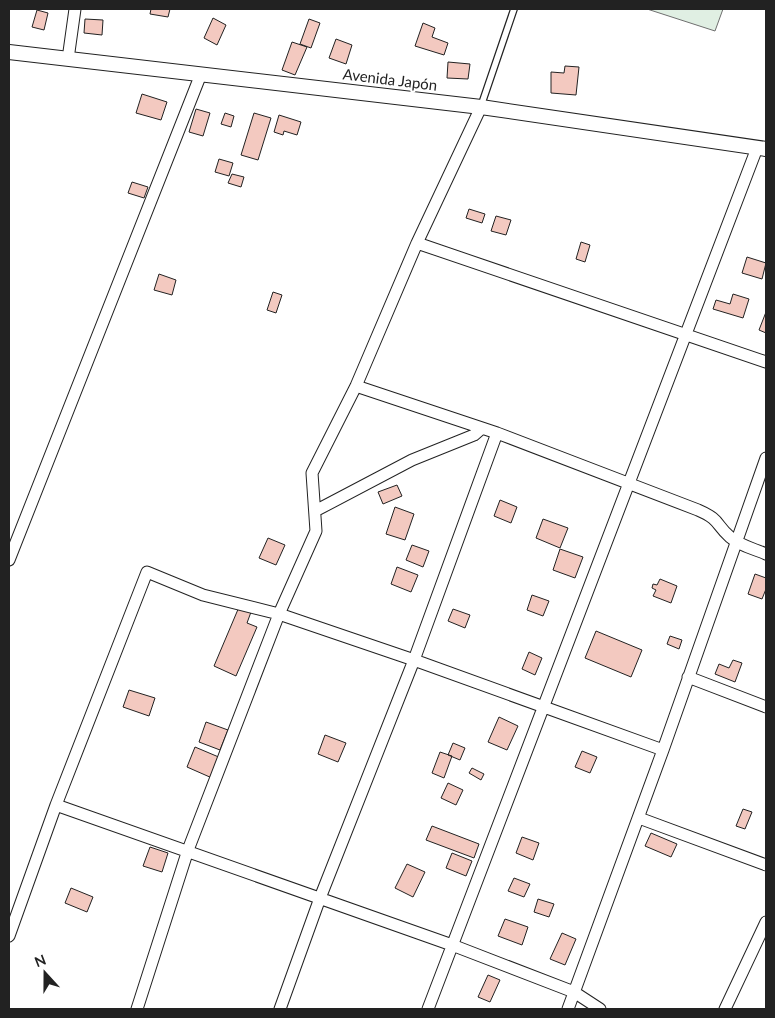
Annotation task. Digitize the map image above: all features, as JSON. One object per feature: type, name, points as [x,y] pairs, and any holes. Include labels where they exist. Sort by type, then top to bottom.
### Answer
[{"type":"street","points":[[68,59],[75,9]]},
{"type":"street","name":"Avenida Japón","points":[[9,52],[481,107],[762,148]]},
{"type":"street","points":[[9,560],[202,74]]},
{"type":"street","points":[[137,1009],[188,850],[279,614],[316,531],[312,473],[356,386],[417,243],[481,107]]},
{"type":"street","points":[[428,1009],[628,482],[762,148]]},
{"type":"street","points":[[417,243],[766,362]]},
{"type":"street","points":[[356,386],[497,433],[714,516],[727,534],[736,542],[766,554]]},
{"type":"street","points":[[315,511],[412,460],[474,435],[482,428]]},
{"type":"street","points":[[280,1009],[320,898],[414,660],[497,433]]},
{"type":"street","points":[[568,1009],[639,818],[766,458]]},
{"type":"street","points":[[9,526],[21,529]]},
{"type":"street","points":[[9,936],[56,805],[147,572],[203,595],[279,614],[414,660],[542,708],[663,750]]},
{"type":"street","points":[[688,677],[766,707]]},
{"type":"street","points":[[56,805],[188,850],[452,945],[574,992],[600,1009]]},
{"type":"street","points":[[639,818],[766,865]]},
{"type":"street","points":[[726,1009],[766,922]]},
{"type":"lane","points":[[481,107],[514,9]]},
{"type":"green space","points":[[647,9],[723,9],[715,31]]},
{"type":"building","points":[[151,9],[170,9],[168,17],[150,14]]},
{"type":"building","points":[[37,10],[48,13],[44,30],[32,27]]},
{"type":"building","points":[[213,18],[226,25],[217,45],[204,38]]},
{"type":"building","points":[[85,19],[103,20],[102,35],[84,33]]},
{"type":"building","points":[[309,19],[320,23],[311,48],[300,44]]},
{"type":"building","points":[[423,23],[435,28],[432,37],[448,43],[444,55],[415,46]]},
{"type":"building","points":[[336,39],[352,45],[346,64],[329,58]]},
{"type":"building","points":[[292,42],[307,47],[295,75],[282,70]]},
{"type":"building","points":[[448,62],[470,64],[468,79],[447,78]]},
{"type":"building","points":[[565,66],[579,67],[576,95],[551,93],[551,72],[564,73]]},
{"type":"building","points":[[142,94],[167,102],[161,120],[136,113]]},
{"type":"building","points":[[196,109],[210,113],[203,136],[189,132]]},
{"type":"building","points":[[225,113],[234,116],[231,127],[221,124]]},
{"type":"building","points":[[254,113],[271,118],[258,160],[241,155]]},
{"type":"building","points":[[279,115],[301,122],[297,135],[284,131],[283,135],[274,132]]},
{"type":"building","points":[[219,159],[233,163],[229,176],[215,172]]},
{"type":"building","points":[[232,174],[244,177],[241,187],[228,183]]},
{"type":"building","points":[[132,182],[148,187],[144,198],[128,193]]},
{"type":"building","points":[[469,209],[485,214],[482,223],[466,218]]},
{"type":"building","points":[[496,216],[511,220],[506,235],[491,231]]},
{"type":"building","points":[[581,242],[590,245],[585,262],[576,259]]},
{"type":"building","points":[[747,257],[766,263],[762,279],[742,273]]},
{"type":"building","points":[[159,274],[176,280],[172,295],[154,290]]},
{"type":"building","points":[[273,292],[282,295],[276,313],[267,310]]},
{"type":"building","points":[[733,294],[749,299],[743,318],[713,309],[716,300],[730,304]]},
{"type":"building","points":[[766,312],[766,333],[759,330]]},
{"type":"building","points":[[397,485],[402,496],[383,504],[378,492]]},
{"type":"building","points":[[500,500],[517,507],[511,523],[494,516]]},
{"type":"building","points":[[395,507],[414,514],[405,540],[386,534]]},
{"type":"building","points":[[543,519],[568,528],[560,548],[536,538]]},
{"type":"building","points":[[268,538],[285,545],[276,565],[259,558]]},
{"type":"building","points":[[412,545],[429,551],[423,567],[406,560]]},
{"type":"building","points":[[560,549],[583,557],[575,578],[553,570]]},
{"type":"building","points":[[397,567],[418,575],[411,592],[391,584]]},
{"type":"building","points":[[755,574],[766,578],[766,589],[762,599],[748,594]]},
{"type":"building","points":[[660,579],[677,586],[671,603],[653,596],[656,590],[652,588],[653,584],[657,585]]},
{"type":"building","points":[[532,595],[549,601],[543,616],[527,610]]},
{"type":"building","points":[[239,607],[251,612],[247,623],[257,627],[236,676],[214,666]]},
{"type":"building","points":[[453,609],[470,615],[465,628],[448,621]]},
{"type":"building","points":[[596,631],[642,650],[631,677],[585,658]]},
{"type":"building","points":[[670,636],[682,640],[679,649],[667,644]]},
{"type":"building","points":[[529,652],[542,658],[535,675],[522,669]]},
{"type":"building","points":[[733,660],[742,663],[735,682],[715,674],[719,664],[729,668]]},
{"type":"building","points":[[129,690],[155,698],[149,716],[123,707]]},
{"type":"building","points":[[499,717],[518,726],[507,750],[488,742]]},
{"type":"building","points":[[206,722],[228,730],[220,750],[199,742]]},
{"type":"building","points":[[325,735],[346,743],[338,762],[318,754]]},
{"type":"building","points":[[453,743],[465,748],[460,760],[448,755]]},
{"type":"building","points":[[195,747],[221,758],[212,778],[187,767]]},
{"type":"building","points":[[582,751],[597,757],[590,773],[575,767]]},
{"type":"building","points":[[440,752],[452,756],[444,778],[432,773]]},
{"type":"building","points":[[472,768],[484,774],[481,780],[469,773]]},
{"type":"building","points":[[448,783],[463,790],[456,805],[441,798]]},
{"type":"building","points":[[743,809],[752,812],[745,829],[736,826]]},
{"type":"building","points":[[432,826],[479,844],[474,858],[426,840]]},
{"type":"building","points":[[651,833],[677,844],[671,857],[645,846]]},
{"type":"building","points":[[522,837],[539,843],[533,860],[516,853]]},
{"type":"building","points":[[150,847],[168,853],[162,872],[143,866]]},
{"type":"building","points":[[452,853],[472,861],[466,876],[446,868]]},
{"type":"building","points":[[407,864],[425,872],[413,897],[395,888]]},
{"type":"building","points":[[514,878],[530,884],[524,897],[508,891]]},
{"type":"building","points":[[71,888],[93,897],[87,912],[65,903]]},
{"type":"building","points":[[538,899],[554,904],[549,917],[534,912]]},
{"type":"building","points":[[505,919],[528,927],[522,945],[498,936]]},
{"type":"building","points":[[562,933],[576,939],[565,965],[550,959]]},
{"type":"building","points":[[488,975],[500,980],[490,1002],[478,997]]}]
